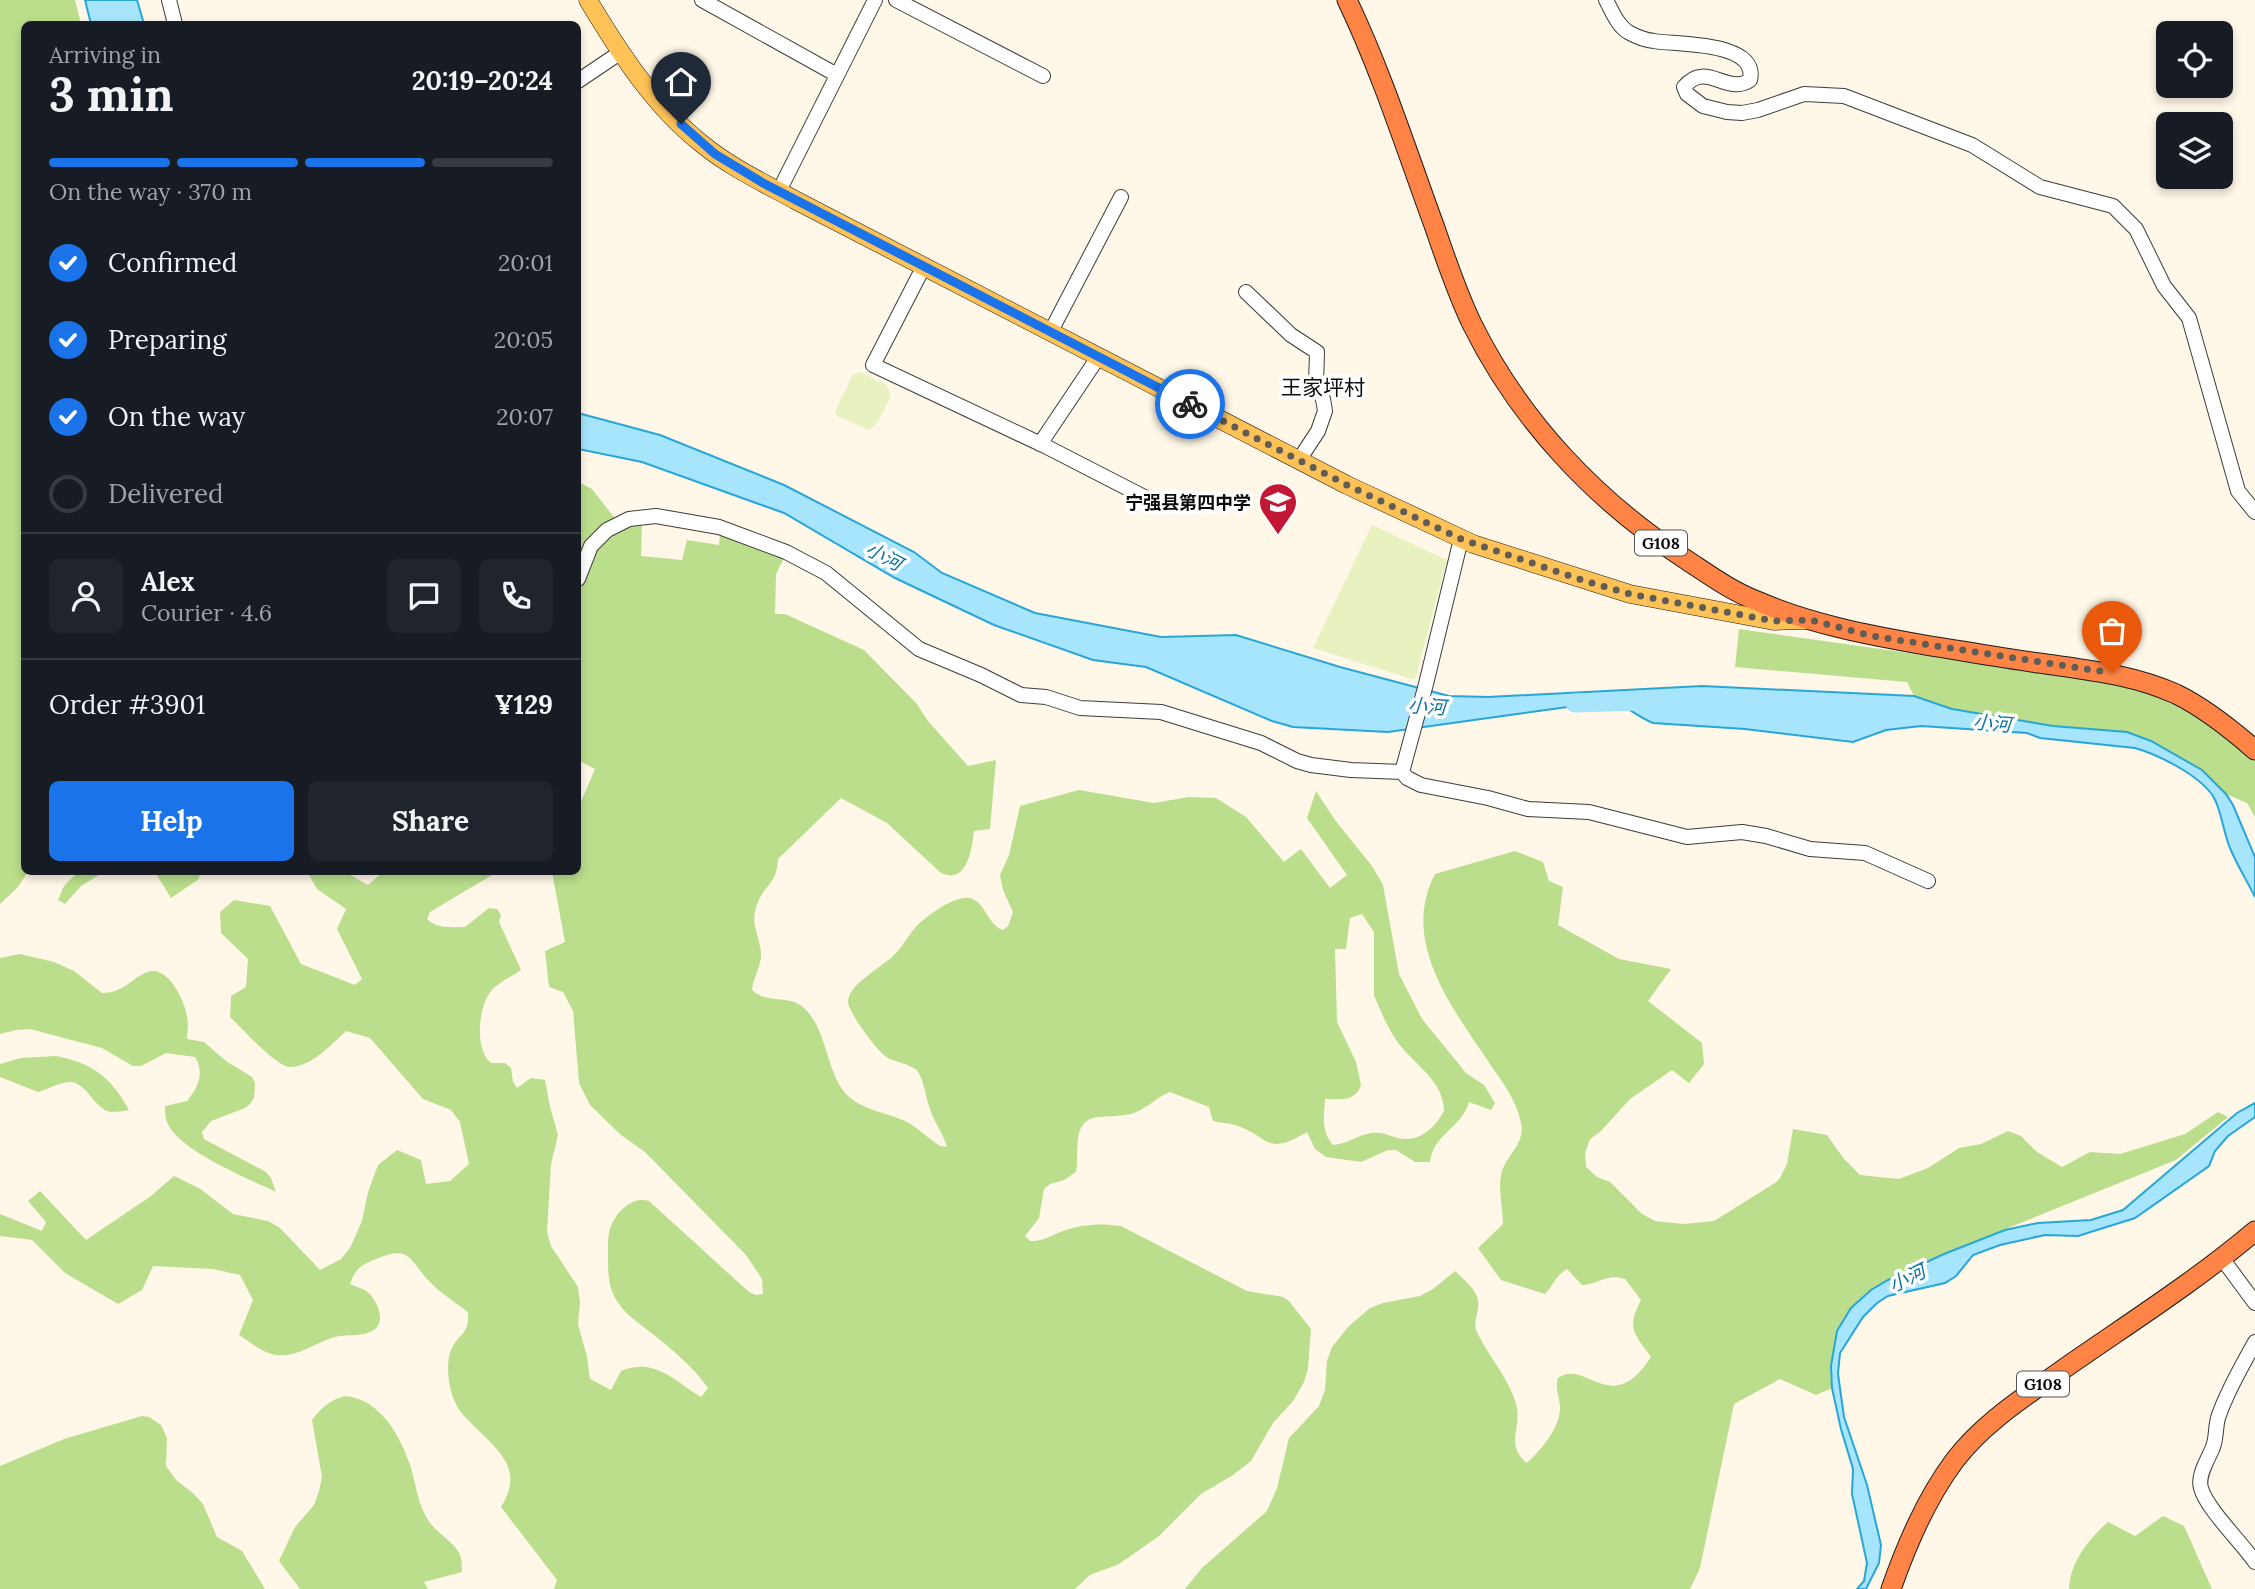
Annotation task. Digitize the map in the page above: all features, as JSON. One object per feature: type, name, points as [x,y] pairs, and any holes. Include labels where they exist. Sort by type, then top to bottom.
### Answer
[{"type":"highway","name":"G108","points":[[1347,0],[1385,92],[1469,315],[1483,344],[1522,408],[1561,454],[1592,486],[1655,540],[1745,596],[1811,620],[1872,636],[2129,678],[2177,695],[2193,704],[2255,750]]},
{"type":"highway","name":"G108","points":[[1891,1589],[1912,1536],[1939,1484],[1956,1459],[1984,1428],[2255,1231]]},
{"type":"main road","points":[[588,0],[650,91],[692,135],[731,164],[1299,460],[1461,539],[1518,560],[1630,594],[1774,621],[1811,620]]},
{"type":"street","points":[[169,0],[174,21]]},
{"type":"street","points":[[702,0],[837,75]]},
{"type":"street","points":[[779,191],[875,0]]},
{"type":"street","points":[[896,0],[1043,76]]},
{"type":"street","points":[[1606,0],[1622,26],[1635,35],[1659,42],[1675,41],[1722,49],[1749,65],[1751,80],[1744,85],[1704,76],[1689,80],[1684,87],[1687,94],[1703,106],[1742,113],[1804,94],[1844,96],[1972,145],[2040,187],[2113,206],[2120,211],[2136,229],[2164,286],[2189,318],[2238,491],[2255,512]]},
{"type":"street","points":[[581,79],[621,52]]},
{"type":"street","points":[[1051,331],[1121,197]]},
{"type":"street","points":[[924,266],[873,365],[1040,444],[1158,504]]},
{"type":"street","points":[[1246,292],[1291,335],[1317,352],[1316,385],[1325,411],[1318,431],[1299,460]]},
{"type":"street","points":[[1040,444],[1099,356]]},
{"type":"street","points":[[581,571],[591,546],[607,530],[629,519],[656,516],[719,527],[786,551],[826,573],[919,649],[1021,695],[1045,698],[1080,708],[1160,712],[1261,743],[1311,765],[1351,770],[1403,767]]},
{"type":"street","points":[[1461,539],[1403,767],[1407,778],[1421,785],[1528,809],[1589,812],[1688,837],[1742,832],[1810,849],[1864,853],[1928,881]]},
{"type":"street","points":[[2221,1258],[2255,1303]]},
{"type":"street","points":[[2255,1342],[2240,1366],[2219,1414],[2215,1443],[2200,1480],[2202,1492],[2255,1562]]},
{"type":"green space","points":[[0,0],[75,0],[80,21],[21,21],[21,875],[26,875],[0,904]]},
{"type":"green space","points":[[861,372],[886,385],[891,396],[877,423],[869,430],[837,416],[835,412],[853,374]]},
{"type":"green space","points":[[581,484],[592,489],[617,521],[581,563]]},
{"type":"green space","points":[[642,520],[641,556],[682,560],[687,540],[719,545],[720,533],[785,556],[776,574],[775,614],[785,614],[864,650],[916,703],[928,721],[968,766],[996,760],[990,829],[974,831],[970,855],[957,874],[941,873],[887,823],[841,798],[778,859],[775,875],[759,900],[754,921],[761,957],[752,990],[765,997],[793,1002],[806,1010],[818,1028],[837,1080],[855,1102],[901,1119],[940,1146],[947,1147],[917,1070],[888,1058],[877,1048],[853,1015],[848,1002],[850,995],[860,982],[901,948],[919,923],[948,903],[963,898],[975,900],[998,927],[1003,930],[1008,926],[1013,912],[1003,890],[1000,875],[1009,855],[1020,806],[1079,790],[1154,803],[1189,797],[1216,798],[1246,817],[1284,862],[1301,849],[1330,888],[1347,875],[1307,818],[1316,791],[1383,885],[1399,974],[1422,1019],[1466,1073],[1484,1085],[1495,1103],[1491,1110],[1469,1102],[1460,1119],[1436,1145],[1430,1162],[1415,1162],[1396,1150],[1388,1150],[1361,1162],[1326,1157],[1315,1149],[1307,1132],[1275,1144],[1235,1125],[1213,1121],[1209,1107],[1170,1092],[1136,1112],[1089,1119],[1083,1124],[1078,1138],[1076,1172],[1044,1189],[1039,1218],[1025,1236],[1030,1241],[1084,1226],[1121,1226],[1247,1291],[1283,1297],[1311,1329],[1308,1368],[1304,1382],[1293,1401],[1273,1423],[1251,1461],[1201,1494],[1159,1536],[1119,1564],[1090,1575],[1075,1589],[554,1589],[557,1580],[501,1507],[510,1481],[504,1460],[498,1450],[457,1407],[451,1392],[449,1356],[467,1326],[468,1312],[433,1285],[408,1257],[397,1253],[376,1259],[359,1268],[352,1279],[350,1284],[365,1290],[377,1304],[380,1317],[377,1327],[372,1331],[334,1337],[299,1352],[277,1355],[262,1350],[239,1335],[253,1300],[240,1275],[213,1269],[153,1266],[142,1290],[118,1304],[65,1273],[32,1240],[0,1236],[0,1214],[42,1231],[46,1222],[28,1201],[40,1191],[86,1240],[151,1196],[174,1176],[199,1188],[233,1214],[268,1221],[280,1228],[320,1270],[341,1259],[350,1248],[362,1221],[368,1192],[378,1165],[397,1150],[421,1160],[426,1184],[450,1181],[469,1164],[460,1122],[451,1110],[423,1099],[370,1038],[346,1031],[313,1059],[290,1067],[268,1054],[230,1017],[231,996],[246,987],[248,959],[221,933],[220,912],[234,900],[270,906],[301,964],[355,985],[362,979],[337,929],[346,909],[317,889],[309,875],[350,875],[368,885],[380,875],[492,875],[430,912],[427,919],[440,926],[465,927],[489,908],[497,909],[501,915],[499,922],[521,970],[489,994],[482,1010],[480,1040],[491,1063],[505,1063],[511,1068],[513,1082],[517,1088],[531,1078],[545,1080],[558,1135],[551,1164],[547,1232],[551,1246],[578,1287],[578,1324],[590,1379],[611,1390],[621,1371],[644,1367],[664,1373],[701,1397],[708,1388],[696,1373],[629,1315],[614,1296],[609,1280],[608,1260],[611,1225],[627,1205],[640,1200],[649,1201],[749,1292],[763,1294],[762,1279],[746,1255],[645,1152],[621,1135],[590,1105],[579,1083],[573,1011],[563,992],[549,987],[545,951],[565,942],[553,875],[581,875],[581,802],[595,769],[581,762],[581,587],[593,552],[605,537]],"holes":[[[1362,914],[1374,932],[1374,995],[1396,1040],[1439,1090],[1444,1111],[1433,1127],[1411,1139],[1371,1133],[1333,1145],[1325,1129],[1325,1099],[1351,1097],[1361,1085],[1356,1062],[1337,1022],[1335,949],[1346,949],[1350,918]]]},
{"type":"green space","points":[[1372,525],[1447,560],[1415,680],[1313,648]]},
{"type":"green space","points":[[1739,629],[2107,681],[2148,692],[2202,719],[2255,759],[2255,817],[2247,803],[2226,794],[2202,770],[2127,732],[2053,726],[1951,709],[1914,696],[1907,682],[1735,667]]},
{"type":"green space","points":[[1515,851],[1543,862],[1549,881],[1563,887],[1558,925],[1619,959],[1671,969],[1648,1001],[1702,1043],[1704,1064],[1689,1083],[1672,1070],[1630,1099],[1600,1132],[1590,1139],[1585,1153],[1586,1167],[1597,1177],[1610,1182],[1642,1214],[1655,1221],[1684,1224],[1714,1221],[1775,1183],[1787,1164],[1793,1129],[1827,1135],[1844,1159],[1860,1175],[1899,1179],[1928,1168],[1959,1148],[1981,1144],[2008,1131],[2021,1136],[2037,1152],[2062,1167],[2090,1152],[2120,1154],[2185,1134],[2218,1112],[2228,1117],[2176,1160],[1944,1254],[1851,1308],[1837,1331],[1831,1366],[1832,1388],[1816,1395],[1780,1379],[1734,1404],[1700,1568],[1690,1589],[1185,1589],[1202,1568],[1267,1511],[1277,1488],[1289,1438],[1319,1406],[1325,1390],[1327,1361],[1332,1347],[1348,1327],[1370,1308],[1420,1296],[1455,1271],[1475,1292],[1478,1300],[1475,1324],[1477,1332],[1514,1398],[1518,1415],[1515,1443],[1520,1456],[1527,1463],[1544,1445],[1557,1422],[1560,1406],[1558,1378],[1568,1374],[1579,1375],[1611,1386],[1624,1384],[1637,1375],[1651,1357],[1634,1330],[1634,1318],[1641,1300],[1625,1279],[1614,1277],[1582,1285],[1567,1269],[1545,1294],[1501,1280],[1478,1248],[1503,1224],[1501,1176],[1506,1162],[1518,1144],[1522,1131],[1521,1123],[1510,1093],[1462,1023],[1436,975],[1427,951],[1424,925],[1426,900],[1435,874]]},
{"type":"green space","points":[[75,875],[99,875],[81,886],[65,904],[58,900],[64,886]]},
{"type":"green space","points":[[157,875],[200,875],[199,879],[171,898]]},
{"type":"green space","points":[[20,954],[54,962],[74,971],[102,993],[122,988],[147,972],[162,973],[174,986],[186,1010],[187,1039],[204,1042],[226,1061],[252,1077],[255,1083],[254,1098],[250,1104],[211,1121],[202,1132],[204,1139],[266,1172],[276,1192],[232,1172],[199,1153],[173,1133],[165,1116],[165,1106],[187,1101],[194,1091],[200,1075],[195,1057],[166,1053],[141,1066],[133,1066],[102,1048],[30,1029],[0,1034],[0,958]]},
{"type":"green space","points":[[56,1056],[80,1063],[99,1073],[115,1089],[129,1110],[105,1110],[82,1087],[71,1082],[38,1092],[0,1077],[0,1064],[21,1058]]},
{"type":"green space","points":[[345,1396],[369,1404],[395,1432],[407,1456],[425,1514],[431,1525],[458,1551],[462,1572],[424,1582],[428,1589],[300,1589],[279,1561],[295,1527],[314,1505],[319,1491],[322,1477],[312,1420],[327,1405]]},
{"type":"green space","points":[[142,1416],[161,1425],[167,1438],[166,1466],[176,1480],[203,1504],[217,1537],[242,1551],[265,1589],[0,1589],[0,1466],[64,1439]]},
{"type":"green space","points":[[2163,1516],[2184,1526],[2212,1589],[2069,1589],[2077,1560],[2108,1522],[2135,1536]]},
{"type":"water","points":[[85,0],[137,0],[143,21],[90,21]]},
{"type":"water","points":[[581,414],[660,435],[784,485],[914,552],[942,573],[1035,613],[1161,637],[1236,635],[1340,667],[1449,696],[1488,697],[1702,686],[1914,696],[1952,709],[2053,726],[2127,732],[2151,741],[2202,770],[2226,794],[2255,857],[2255,897],[2230,848],[2218,808],[2207,788],[2178,767],[2135,748],[2040,738],[2027,733],[1921,726],[1886,730],[1853,742],[1745,729],[1653,723],[1611,701],[1388,732],[1293,727],[1272,721],[1146,667],[1093,660],[994,625],[895,578],[784,513],[642,462],[581,450]]},
{"type":"water","points":[[2255,1103],[2255,1117],[2228,1136],[2215,1151],[2209,1166],[2135,1218],[2078,1236],[2045,1235],[2000,1245],[1973,1255],[1956,1276],[1945,1283],[1888,1296],[1863,1317],[1840,1353],[1838,1374],[1844,1417],[1867,1485],[1881,1545],[1879,1563],[1866,1589],[1857,1589],[1864,1581],[1867,1563],[1852,1494],[1853,1469],[1832,1388],[1831,1366],[1837,1331],[1851,1308],[1871,1290],[1888,1280],[2005,1230],[2038,1223],[2091,1220],[2123,1210],[2237,1113]]},
{"type":"waterway","name":"小河","points":[[1575,703],[1640,701]]},
{"type":"way so far","points":[[1190,404],[1347,485],[1461,539],[1585,581],[1630,594],[1774,621],[1811,620],[1872,636],[2112,673]]},
{"type":"place","name":"宁强县第四中学","points":[[1278,536]]},
{"type":"district","name":"王家坪村","points":[[1323,387]]},
{"type":"route","points":[[681,124],[715,154],[763,183],[1190,404]]}]
